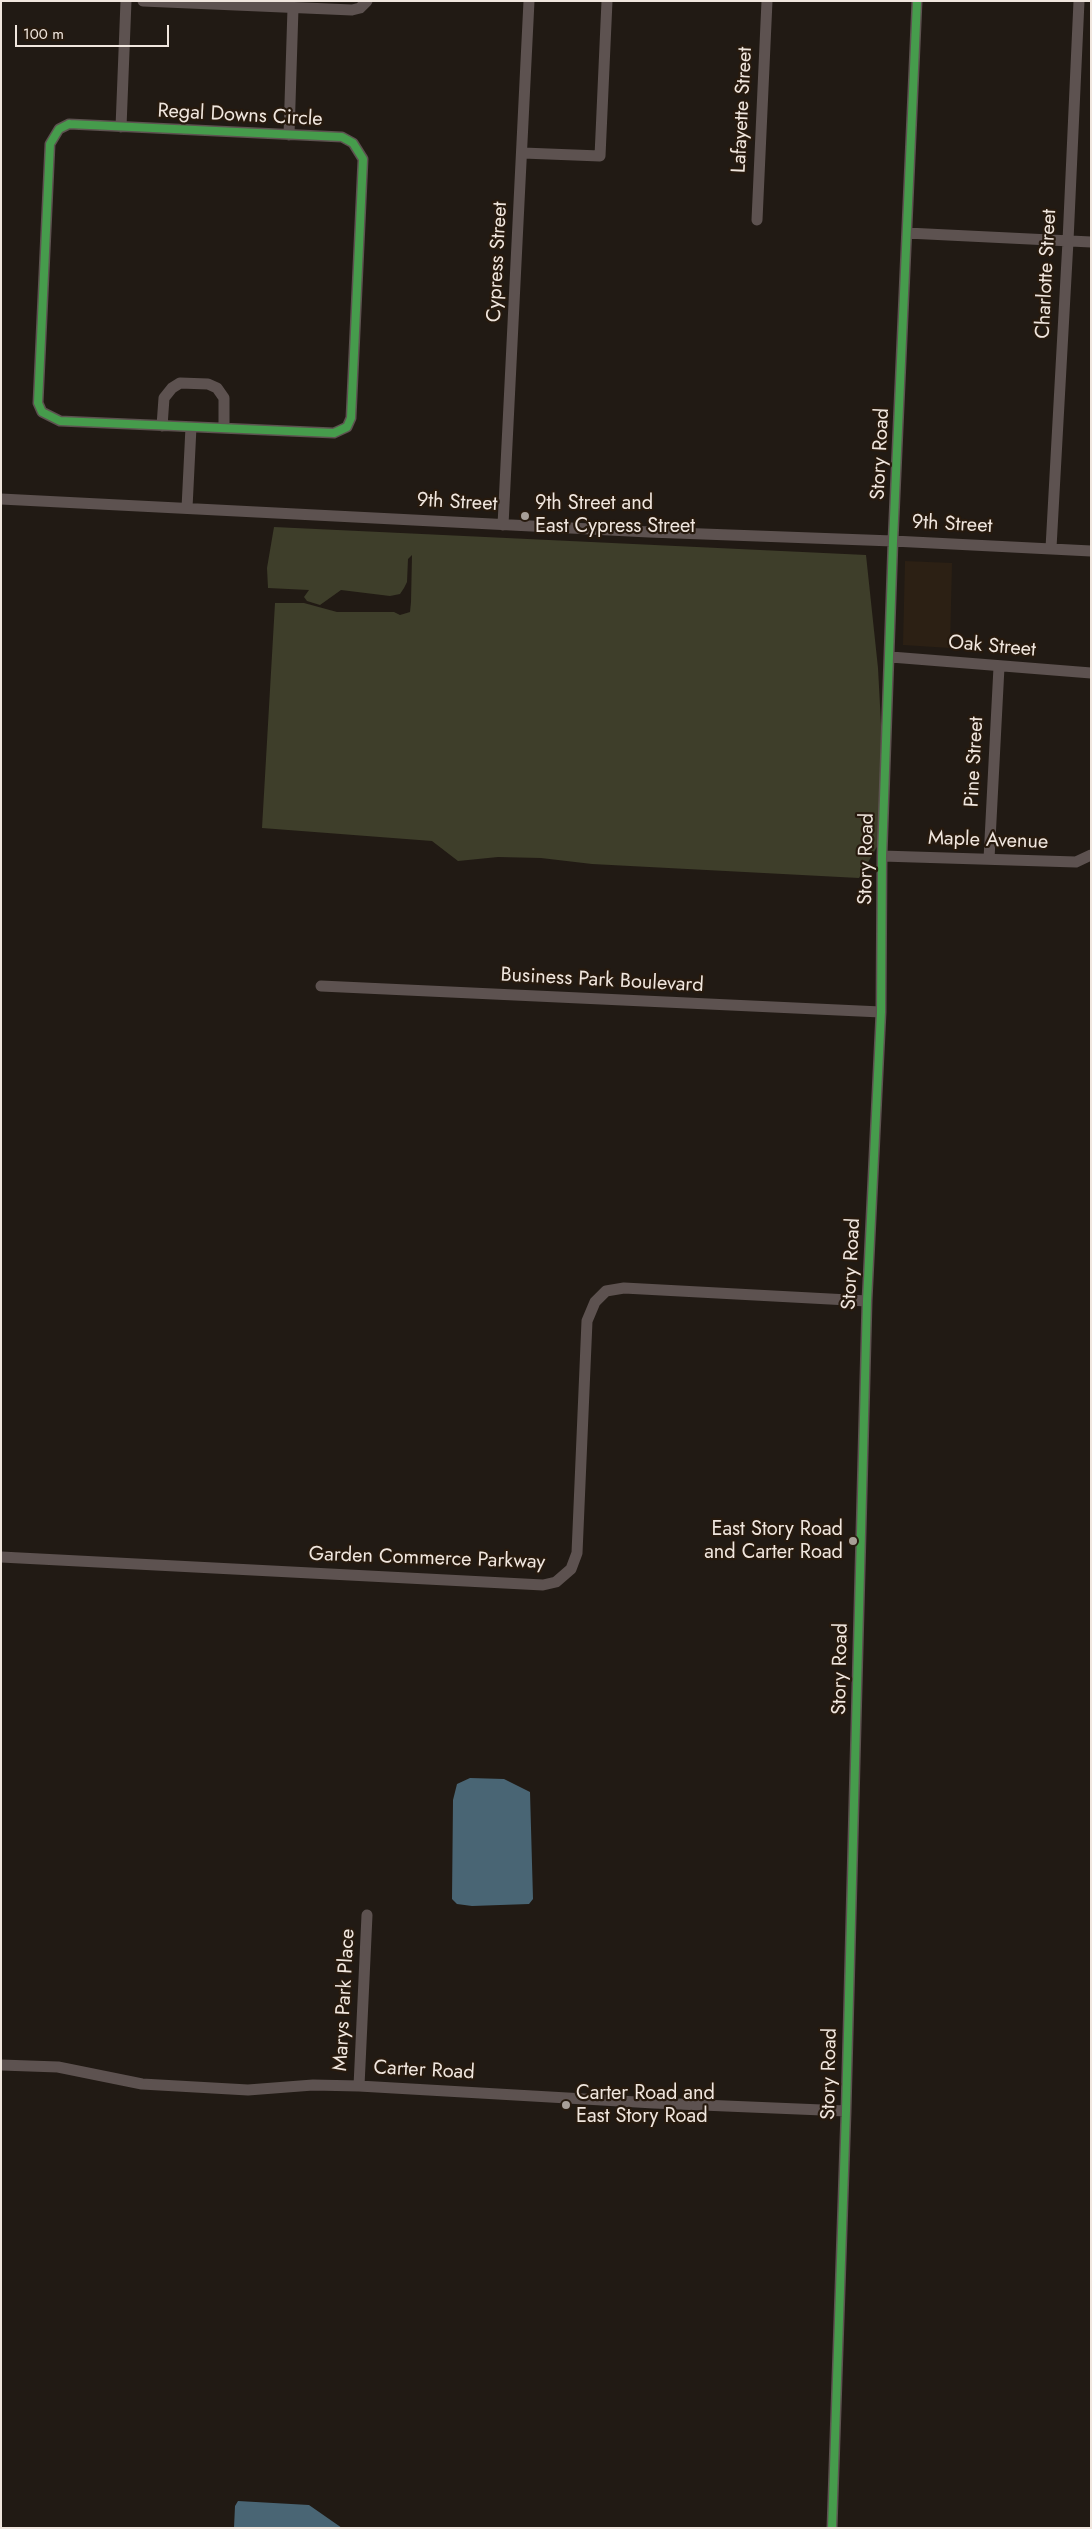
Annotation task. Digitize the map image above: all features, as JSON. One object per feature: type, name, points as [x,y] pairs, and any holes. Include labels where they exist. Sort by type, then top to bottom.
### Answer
[{"type":"street","points":[[121,127],[126,1]]},
{"type":"street","points":[[143,1],[352,10],[360,8],[367,1]]},
{"type":"street","name":"Cypress Street","points":[[503,525],[529,1]]},
{"type":"street","points":[[522,153],[600,156],[607,1]]},
{"type":"street","name":"Lafayette Street","points":[[757,220],[767,1]]},
{"type":"street","name":"Story Road","points":[[832,2528],[846,2111],[867,1301],[881,1012],[882,856],[891,657],[893,540],[917,1]]},
{"type":"street","name":"Charlotte Street","points":[[1051,548],[1068,241],[1078,1]]},
{"type":"street","points":[[289,135],[293,8]]},
{"type":"street","name":"Regal Downs Circle","points":[[69,124],[289,135],[342,138],[353,143],[363,159],[351,418],[347,426],[334,433],[162,426],[60,421],[42,412],[38,403],[50,144],[59,129],[69,124]]},
{"type":"street","points":[[908,233],[1091,242]]},
{"type":"street","points":[[162,426],[164,398],[172,388],[180,384],[208,384],[218,388],[224,398],[224,428]]},
{"type":"street","points":[[187,508],[192,427]]},
{"type":"street","name":"9th Street","points":[[1,500],[503,525],[893,540],[1091,551]]},
{"type":"street","name":"Oak Street","points":[[891,657],[1091,673]]},
{"type":"street","name":"Pine Street","points":[[989,859],[999,667]]},
{"type":"street","name":"Maple Avenue","points":[[882,856],[1076,862],[1091,855]]},
{"type":"street","name":"Business Park Boulevard","points":[[321,986],[881,1012]]},
{"type":"street","name":"Garden Commerce Parkway","points":[[1,1557],[543,1585],[556,1582],[571,1569],[577,1553],[587,1321],[595,1302],[606,1291],[624,1288],[867,1301]]},
{"type":"street","name":"Marys Park Place","points":[[359,2086],[368,1915]]},
{"type":"street","name":"Carter Road","points":[[1,2065],[58,2067],[142,2084],[248,2090],[313,2085],[359,2086],[654,2103],[846,2111]]},
{"type":"shaded area","points":[[905,561],[952,563],[950,648],[903,645]]},
{"type":"green space","points":[[274,527],[866,555],[878,668],[881,724],[882,838],[859,878],[592,864],[541,858],[498,857],[458,861],[432,841],[262,828],[275,603],[304,603],[337,612],[394,612],[400,615],[410,612],[411,602],[412,555],[408,559],[407,582],[400,594],[390,596],[341,590],[320,605],[307,601],[304,597],[309,590],[268,588],[267,568]]},
{"type":"water","points":[[470,1778],[504,1779],[530,1792],[533,1899],[529,1904],[472,1906],[457,1904],[452,1899],[453,1800],[457,1784]]},
{"type":"water","points":[[238,2501],[309,2505],[342,2528],[234,2528],[235,2506]]},
{"type":"cycle path","points":[[832,2528],[846,2111],[867,1301],[881,1012],[882,856],[893,541],[917,1]]},
{"type":"cycle path","points":[[69,124],[342,137],[353,143],[363,159],[351,418],[347,427],[334,433],[60,421],[42,412],[38,403],[50,144],[59,129],[69,124]]},
{"type":"place","name":"9th Street and East Cypress Street","points":[[525,516]]},
{"type":"place","name":"East Story Road and Carter Road","points":[[853,1541]]},
{"type":"place","name":"Carter Road and East Story Road","points":[[566,2105]]}]
